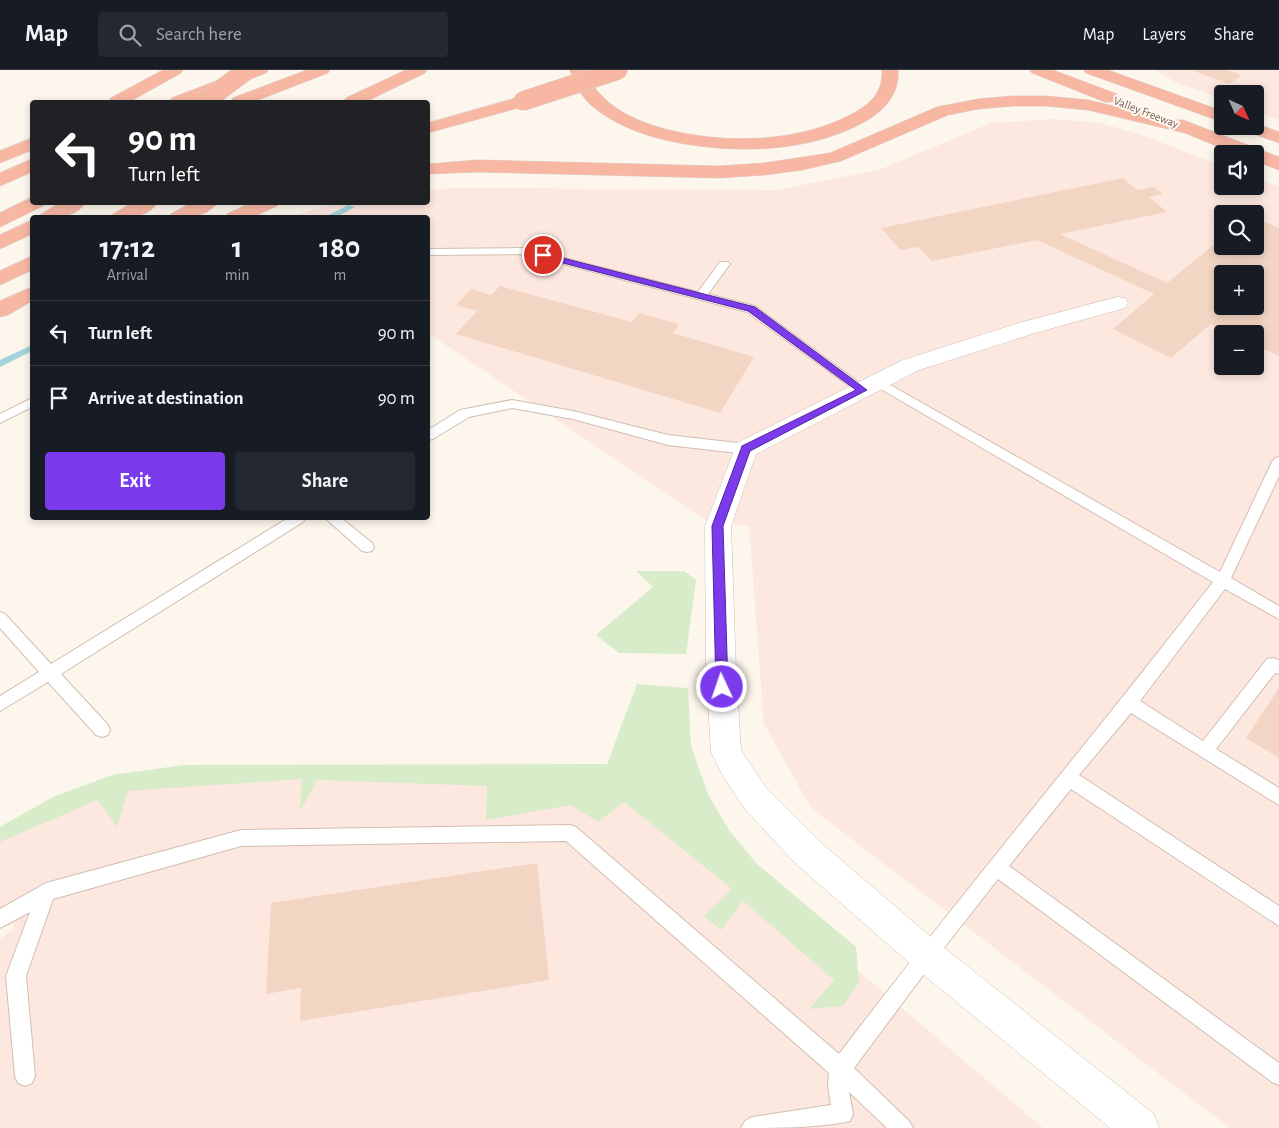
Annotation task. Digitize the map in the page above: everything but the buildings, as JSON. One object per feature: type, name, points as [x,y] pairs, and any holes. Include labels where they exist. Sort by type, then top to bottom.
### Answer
[{"type":"highway","points":[[121,100],[175,70]]},
{"type":"highway","points":[[207,100],[247,70]]},
{"type":"highway","points":[[183,100],[260,70]]},
{"type":"highway","points":[[238,100],[276,70]]},
{"type":"highway","points":[[244,100],[322,70]]},
{"type":"highway","points":[[356,100],[419,70]]},
{"type":"highway","points":[[578,70],[588,91],[598,102],[628,121],[678,136],[721,143],[756,143],[790,140],[820,134],[869,112],[886,95],[890,83],[890,70]]},
{"type":"highway","points":[[430,127],[524,101],[618,70]]},
{"type":"highway","name":"Valley Freeway","points":[[1038,70],[1231,145]]},
{"type":"highway","name":"Valley Freeway","points":[[1092,70],[1214,114]]},
{"type":"highway","points":[[1133,70],[1170,88],[1214,105]]},
{"type":"highway","points":[[430,169],[477,166],[719,172],[764,169],[835,157],[943,111],[978,104],[1013,101],[1046,101],[1088,105],[1193,130]]},
{"type":"highway","points":[[0,158],[30,144]]},
{"type":"highway","name":"Valley Freeway","points":[[1264,158],[1279,164]]},
{"type":"highway","points":[[0,180],[30,166]]},
{"type":"highway","points":[[0,202],[30,189]]},
{"type":"highway","points":[[0,222],[31,205]]},
{"type":"highway","points":[[53,215],[72,205]]},
{"type":"highway","points":[[125,215],[144,205]]},
{"type":"highway","points":[[184,215],[203,205]]},
{"type":"highway","points":[[241,215],[263,205]]},
{"type":"highway","points":[[0,243],[30,227]]},
{"type":"highway","points":[[0,279],[30,263]]},
{"type":"highway","points":[[0,310],[30,294]]},
{"type":"highway","points":[[0,330],[30,315]]},
{"type":"street","points":[[1117,303],[992,339],[911,365],[746,449],[718,526],[721,671],[726,752],[756,799],[807,852],[926,955],[1140,1128]]},
{"type":"lane","points":[[430,252],[525,251],[751,309],[870,386],[1223,580],[1279,613]]},
{"type":"lane","points":[[701,296],[724,264]]},
{"type":"lane","points":[[0,419],[30,403]]},
{"type":"lane","points":[[430,435],[465,413],[512,404],[573,416],[668,440],[746,449]]},
{"type":"lane","points":[[752,1128],[843,1114],[838,1086],[840,1069],[926,955],[1069,778],[1074,769],[1128,703],[1223,580],[1279,462]]},
{"type":"lane","points":[[0,704],[295,520]]},
{"type":"lane","points":[[334,520],[368,547]]},
{"type":"lane","points":[[0,618],[102,730]]},
{"type":"lane","points":[[1205,750],[1273,664],[1279,668]]},
{"type":"lane","points":[[1128,703],[1279,797]]},
{"type":"lane","points":[[1069,778],[1279,917]]},
{"type":"lane","points":[[0,919],[46,892],[241,838],[570,833],[840,1069],[902,1128]]},
{"type":"lane","points":[[996,867],[1279,1075]]},
{"type":"lane","points":[[25,1076],[16,976],[46,892]]},
{"type":"shaded area","points":[[1156,70],[1279,70],[1279,120],[1264,114],[1264,85],[1214,85],[1214,96],[1175,82]]},
{"type":"shaded area","points":[[1054,119],[1101,123],[1142,135],[1214,163],[1214,195],[1264,195],[1264,181],[1279,187],[1279,1128],[1230,1128],[811,808],[764,724],[749,526],[707,521],[430,334],[430,215],[298,215],[334,205],[430,205],[430,190],[453,188],[776,190],[879,170],[991,123]]},
{"type":"shaded area","points":[[180,778],[634,780],[1043,1128],[0,1128],[0,939],[15,928],[0,906],[0,838],[52,806]]},
{"type":"green space","points":[[636,571],[684,571],[696,580],[686,654],[619,653],[596,635],[653,587]]},
{"type":"green space","points":[[637,684],[688,688],[691,746],[708,794],[729,830],[756,863],[856,947],[859,982],[843,1006],[809,1009],[834,980],[743,901],[721,930],[704,916],[732,889],[624,802],[598,822],[571,805],[486,820],[487,786],[317,780],[300,812],[302,779],[128,791],[117,827],[98,800],[0,842],[0,827],[53,797],[112,775],[184,765],[607,764]]},
{"type":"waterway","points":[[334,215],[351,207]]},
{"type":"waterway","points":[[0,364],[30,349]]},
{"type":"route","points":[[543,255],[751,309],[863,390],[746,449],[718,526],[722,687]]}]
